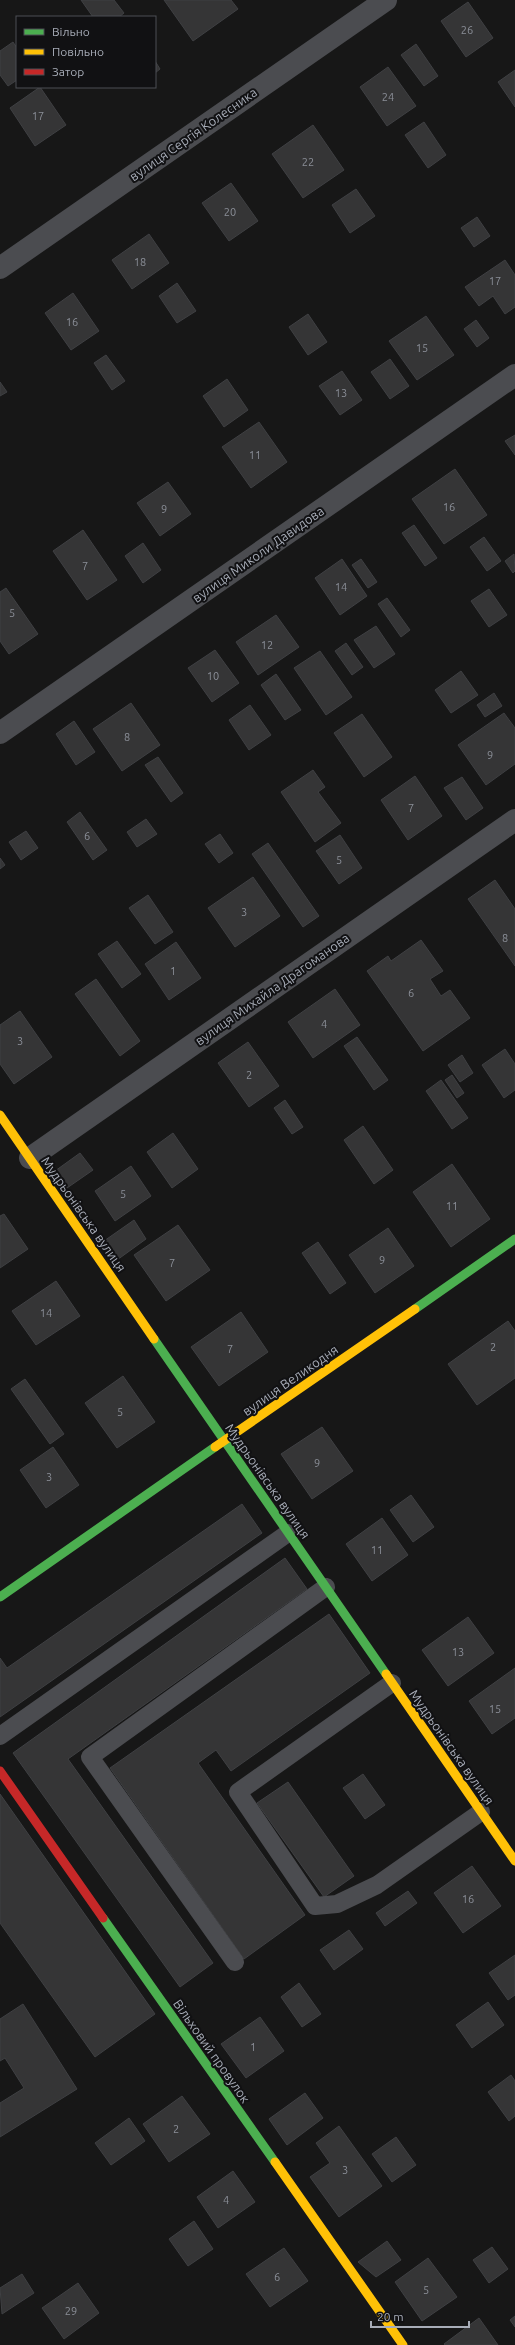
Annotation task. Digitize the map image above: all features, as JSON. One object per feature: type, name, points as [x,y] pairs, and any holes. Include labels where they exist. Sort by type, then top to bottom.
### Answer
[{"type":"street","name":"вулиця Сергія Колесника","points":[[0,268],[386,0]]},
{"type":"street","name":"вулиця Миколи Давидова","points":[[0,733],[515,375]]},
{"type":"street","name":"вулиця Михайла Драгоманова","points":[[30,1158],[515,820]]},
{"type":"street","name":"Мудрьонівська вулиця","points":[[0,1115],[515,1861]]},
{"type":"street","name":"вулиця Великодня","points":[[0,1597],[513,1244]]},
{"type":"street","name":"Вільховий провулок","points":[[0,1771],[403,2345]]},
{"type":"lane","points":[[0,1736],[288,1532]]},
{"type":"lane","points":[[236,1962],[90,1757],[326,1587]]},
{"type":"lane","points":[[392,1683],[238,1792],[315,1906],[337,1904],[377,1885],[481,1812]]},
{"type":"building","points":[[81,0],[114,0],[124,13],[120,16],[92,16]]},
{"type":"building","points":[[164,0],[231,0],[238,9],[193,41]]},
{"type":"building","points":[[468,2],[493,38],[466,57],[441,21]]},
{"type":"building","points":[[13,42],[16,46],[16,81],[8,86],[0,75],[0,51]]},
{"type":"building","points":[[416,44],[438,76],[424,86],[401,55]]},
{"type":"building","points":[[156,63],[160,69],[156,72]]},
{"type":"building","points":[[388,67],[416,106],[387,126],[360,87]]},
{"type":"building","points":[[515,70],[515,107],[498,82]]},
{"type":"building","points":[[41,88],[66,125],[35,146],[10,108]]},
{"type":"building","points":[[424,122],[446,155],[428,168],[405,135]]},
{"type":"building","points":[[313,125],[344,170],[303,198],[272,154]]},
{"type":"building","points":[[231,183],[258,221],[229,241],[202,203]]},
{"type":"building","points":[[356,189],[375,216],[350,233],[332,205]]},
{"type":"building","points":[[477,217],[490,236],[474,247],[461,228]]},
{"type":"building","points":[[149,234],[169,263],[132,289],[112,260]]},
{"type":"building","points":[[505,260],[515,275],[515,307],[505,314],[493,296],[479,306],[465,287]]},
{"type":"building","points":[[177,283],[196,311],[177,323],[159,296]]},
{"type":"building","points":[[73,293],[99,331],[71,350],[45,313]]},
{"type":"building","points":[[308,314],[327,342],[308,355],[289,327]]},
{"type":"building","points":[[426,316],[454,355],[417,380],[389,341]]},
{"type":"building","points":[[476,320],[489,338],[477,347],[464,329]]},
{"type":"building","points":[[106,355],[125,381],[112,390],[94,363]]},
{"type":"building","points":[[390,359],[409,386],[390,399],[371,372]]},
{"type":"building","points":[[342,371],[362,400],[340,415],[319,386]]},
{"type":"building","points":[[227,379],[248,410],[224,427],[203,396]]},
{"type":"building","points":[[0,382],[7,392],[0,396]]},
{"type":"building","points":[[259,422],[287,462],[251,488],[222,447]]},
{"type":"building","points":[[515,435],[515,455],[505,441]]},
{"type":"building","points":[[455,469],[487,515],[444,544],[412,499]]},
{"type":"building","points":[[168,482],[191,514],[160,536],[137,503]]},
{"type":"building","points":[[414,525],[437,558],[425,566],[402,533]]},
{"type":"building","points":[[83,530],[117,580],[87,600],[53,551]]},
{"type":"building","points":[[484,537],[501,561],[487,571],[470,547]]},
{"type":"building","points":[[143,543],[161,570],[143,583],[125,556]]},
{"type":"building","points":[[514,554],[515,571],[513,573],[505,561]]},
{"type":"building","points":[[342,559],[367,596],[340,615],[315,578]]},
{"type":"building","points":[[361,559],[377,582],[368,588],[352,565]]},
{"type":"building","points":[[6,588],[38,634],[9,654],[0,641],[0,592]]},
{"type":"building","points":[[489,589],[507,615],[489,627],[471,601]]},
{"type":"building","points":[[387,598],[410,630],[401,637],[378,604]]},
{"type":"building","points":[[276,615],[299,647],[258,675],[236,642]]},
{"type":"building","points":[[376,626],[395,654],[374,668],[354,640]]},
{"type":"building","points":[[346,643],[363,667],[352,675],[335,651]]},
{"type":"building","points":[[215,650],[239,683],[212,702],[188,668]]},
{"type":"building","points":[[320,651],[352,697],[326,715],[294,668]]},
{"type":"building","points":[[461,671],[478,695],[451,713],[435,690]]},
{"type":"building","points":[[276,674],[301,710],[285,720],[261,685]]},
{"type":"building","points":[[494,693],[502,706],[485,717],[477,705]]},
{"type":"building","points":[[131,703],[160,745],[122,771],[93,729]]},
{"type":"building","points":[[250,705],[271,735],[249,750],[229,720]]},
{"type":"building","points":[[504,713],[515,728],[515,764],[486,785],[458,745]]},
{"type":"building","points":[[362,714],[392,757],[364,777],[334,733]]},
{"type":"building","points":[[74,721],[95,752],[76,765],[56,734]]},
{"type":"building","points":[[158,757],[183,793],[171,802],[145,765]]},
{"type":"building","points":[[313,770],[325,787],[318,792],[341,823],[315,842],[281,792]]},
{"type":"building","points":[[415,776],[442,816],[408,840],[381,800]]},
{"type":"building","points":[[462,777],[483,808],[466,820],[444,788]]},
{"type":"building","points":[[80,812],[107,850],[93,860],[67,822]]},
{"type":"building","points":[[146,819],[157,834],[137,847],[127,832]]},
{"type":"building","points":[[26,831],[38,848],[21,860],[9,842]]},
{"type":"building","points":[[220,834],[233,853],[219,863],[205,844]]},
{"type":"building","points":[[340,835],[362,868],[339,884],[316,851]]},
{"type":"building","points":[[268,843],[319,916],[303,927],[252,854]]},
{"type":"building","points":[[0,858],[5,865],[0,869]]},
{"type":"building","points":[[253,877],[280,916],[235,947],[208,908]]},
{"type":"building","points":[[495,880],[515,909],[515,966],[468,899]]},
{"type":"building","points":[[148,895],[173,932],[155,944],[129,908]]},
{"type":"building","points":[[421,940],[443,971],[430,979],[441,996],[450,990],[470,1018],[423,1051],[367,971],[388,956],[391,961]]},
{"type":"building","points":[[117,941],[141,974],[122,988],[98,954]]},
{"type":"building","points":[[176,942],[201,978],[169,1000],[145,964]]},
{"type":"building","points":[[96,979],[140,1041],[120,1056],[75,994]]},
{"type":"building","points":[[335,989],[360,1025],[313,1058],[288,1022]]},
{"type":"building","points":[[20,1011],[52,1057],[14,1084],[0,1064],[0,1025]]},
{"type":"building","points":[[357,1037],[388,1080],[374,1090],[344,1046]]},
{"type":"building","points":[[248,1042],[279,1086],[249,1107],[218,1063]]},
{"type":"building","points":[[505,1049],[515,1064],[515,1090],[504,1098],[482,1065]]},
{"type":"building","points":[[462,1055],[473,1073],[460,1082],[448,1065]]},
{"type":"building","points":[[452,1075],[464,1093],[457,1098],[445,1080]]},
{"type":"building","points":[[441,1080],[468,1118],[452,1129],[426,1091]]},
{"type":"building","points":[[285,1100],[303,1127],[292,1134],[274,1108]]},
{"type":"building","points":[[363,1126],[393,1170],[374,1184],[344,1140]]},
{"type":"building","points":[[173,1133],[198,1169],[172,1188],[147,1152]]},
{"type":"building","points":[[80,1153],[93,1170],[67,1188],[55,1171]]},
{"type":"building","points":[[452,1164],[490,1219],[451,1247],[413,1192]]},
{"type":"building","points":[[131,1166],[151,1196],[115,1221],[95,1191]]},
{"type":"building","points":[[4,1214],[28,1249],[0,1268],[0,1216]]},
{"type":"building","points":[[134,1220],[146,1239],[117,1260],[104,1241]]},
{"type":"building","points":[[178,1225],[210,1270],[166,1301],[134,1255]]},
{"type":"building","points":[[388,1228],[414,1266],[375,1293],[349,1255]]},
{"type":"building","points":[[318,1242],[346,1283],[330,1294],[302,1253]]},
{"type":"building","points":[[56,1281],[80,1316],[36,1345],[12,1311]]},
{"type":"building","points":[[241,1312],[268,1352],[219,1386],[191,1347]]},
{"type":"building","points":[[508,1321],[515,1331],[515,1378],[477,1405],[448,1364]]},
{"type":"building","points":[[123,1376],[155,1422],[117,1448],[85,1403]]},
{"type":"building","points":[[25,1379],[64,1434],[50,1444],[11,1389]]},
{"type":"building","points":[[322,1427],[353,1471],[312,1499],[281,1454]]},
{"type":"building","points":[[53,1447],[79,1485],[46,1508],[20,1470]]},
{"type":"building","points":[[411,1495],[434,1527],[413,1542],[390,1510]]},
{"type":"building","points":[[242,1504],[262,1533],[0,1717],[0,1658],[7,1668]]},
{"type":"building","points":[[382,1518],[408,1555],[372,1581],[346,1544]]},
{"type":"building","points":[[285,1558],[307,1589],[68,1759],[213,1963],[180,1987],[13,1753]]},
{"type":"building","points":[[329,1614],[370,1673],[231,1771],[216,1750],[198,1763],[305,1915],[244,1959],[110,1768]]},
{"type":"building","points":[[468,1617],[494,1653],[448,1686],[422,1650]]},
{"type":"building","points":[[515,1668],[515,1718],[492,1734],[469,1701]]},
{"type":"building","points":[[363,1774],[385,1805],[365,1819],[343,1788]]},
{"type":"building","points":[[288,1782],[354,1876],[324,1897],[257,1803]]},
{"type":"building","points":[[0,1794],[155,2014],[95,2057],[0,1923]]},
{"type":"building","points":[[472,1866],[501,1906],[463,1933],[434,1893]]},
{"type":"building","points":[[408,1891],[417,1903],[385,1926],[376,1913]]},
{"type":"building","points":[[349,1930],[363,1949],[334,1970],[320,1950]]},
{"type":"building","points":[[515,1955],[515,1995],[508,2000],[489,1973]]},
{"type":"building","points":[[299,1983],[321,2014],[302,2027],[281,1997]]},
{"type":"building","points":[[488,2002],[504,2025],[472,2048],[456,2025]]},
{"type":"building","points":[[23,2004],[77,2089],[0,2137],[0,2103],[24,2088],[5,2058],[0,2061],[0,2019]]},
{"type":"building","points":[[260,2017],[284,2051],[246,2078],[221,2044]]},
{"type":"building","points":[[511,2075],[515,2081],[515,2116],[509,2121],[488,2092]]},
{"type":"building","points":[[305,2093],[323,2118],[287,2145],[269,2119]]},
{"type":"building","points":[[182,2096],[210,2134],[169,2162],[143,2124]]},
{"type":"building","points":[[129,2118],[145,2141],[111,2165],[95,2143]]},
{"type":"building","points":[[339,2126],[382,2186],[339,2217],[310,2177],[330,2163],[316,2143]]},
{"type":"building","points":[[396,2137],[416,2165],[392,2182],[372,2154]]},
{"type":"building","points":[[233,2171],[255,2202],[218,2228],[197,2197]]},
{"type":"building","points":[[194,2221],[213,2249],[188,2266],[169,2239]]},
{"type":"building","points":[[387,2241],[401,2260],[376,2277],[358,2262]]},
{"type":"building","points":[[492,2247],[508,2269],[489,2283],[473,2260]]},
{"type":"building","points":[[284,2248],[308,2281],[270,2307],[246,2274]]},
{"type":"building","points":[[428,2258],[457,2297],[422,2321],[395,2282]]},
{"type":"building","points":[[22,2274],[34,2293],[2,2314],[0,2288]]},
{"type":"building","points":[[78,2283],[99,2313],[64,2339],[42,2308]]},
{"type":"building","points":[[515,2316],[515,2327],[510,2320]]},
{"type":"building","points":[[479,2318],[498,2345],[444,2344]]},
{"type":"traffic: fast","points":[[415,1309],[515,1239]]},
{"type":"traffic: fast","points":[[154,1339],[386,1674]]},
{"type":"traffic: fast","points":[[0,1597],[215,1447]]},
{"type":"traffic: fast","points":[[103,1918],[275,2162]]},
{"type":"traffic: slow","points":[[0,1115],[154,1339]]},
{"type":"traffic: slow","points":[[215,1447],[415,1309]]},
{"type":"traffic: slow","points":[[386,1674],[515,1861]]},
{"type":"traffic: slow","points":[[275,2162],[403,2345]]},
{"type":"traffic: jam","points":[[0,1771],[103,1918]]}]
